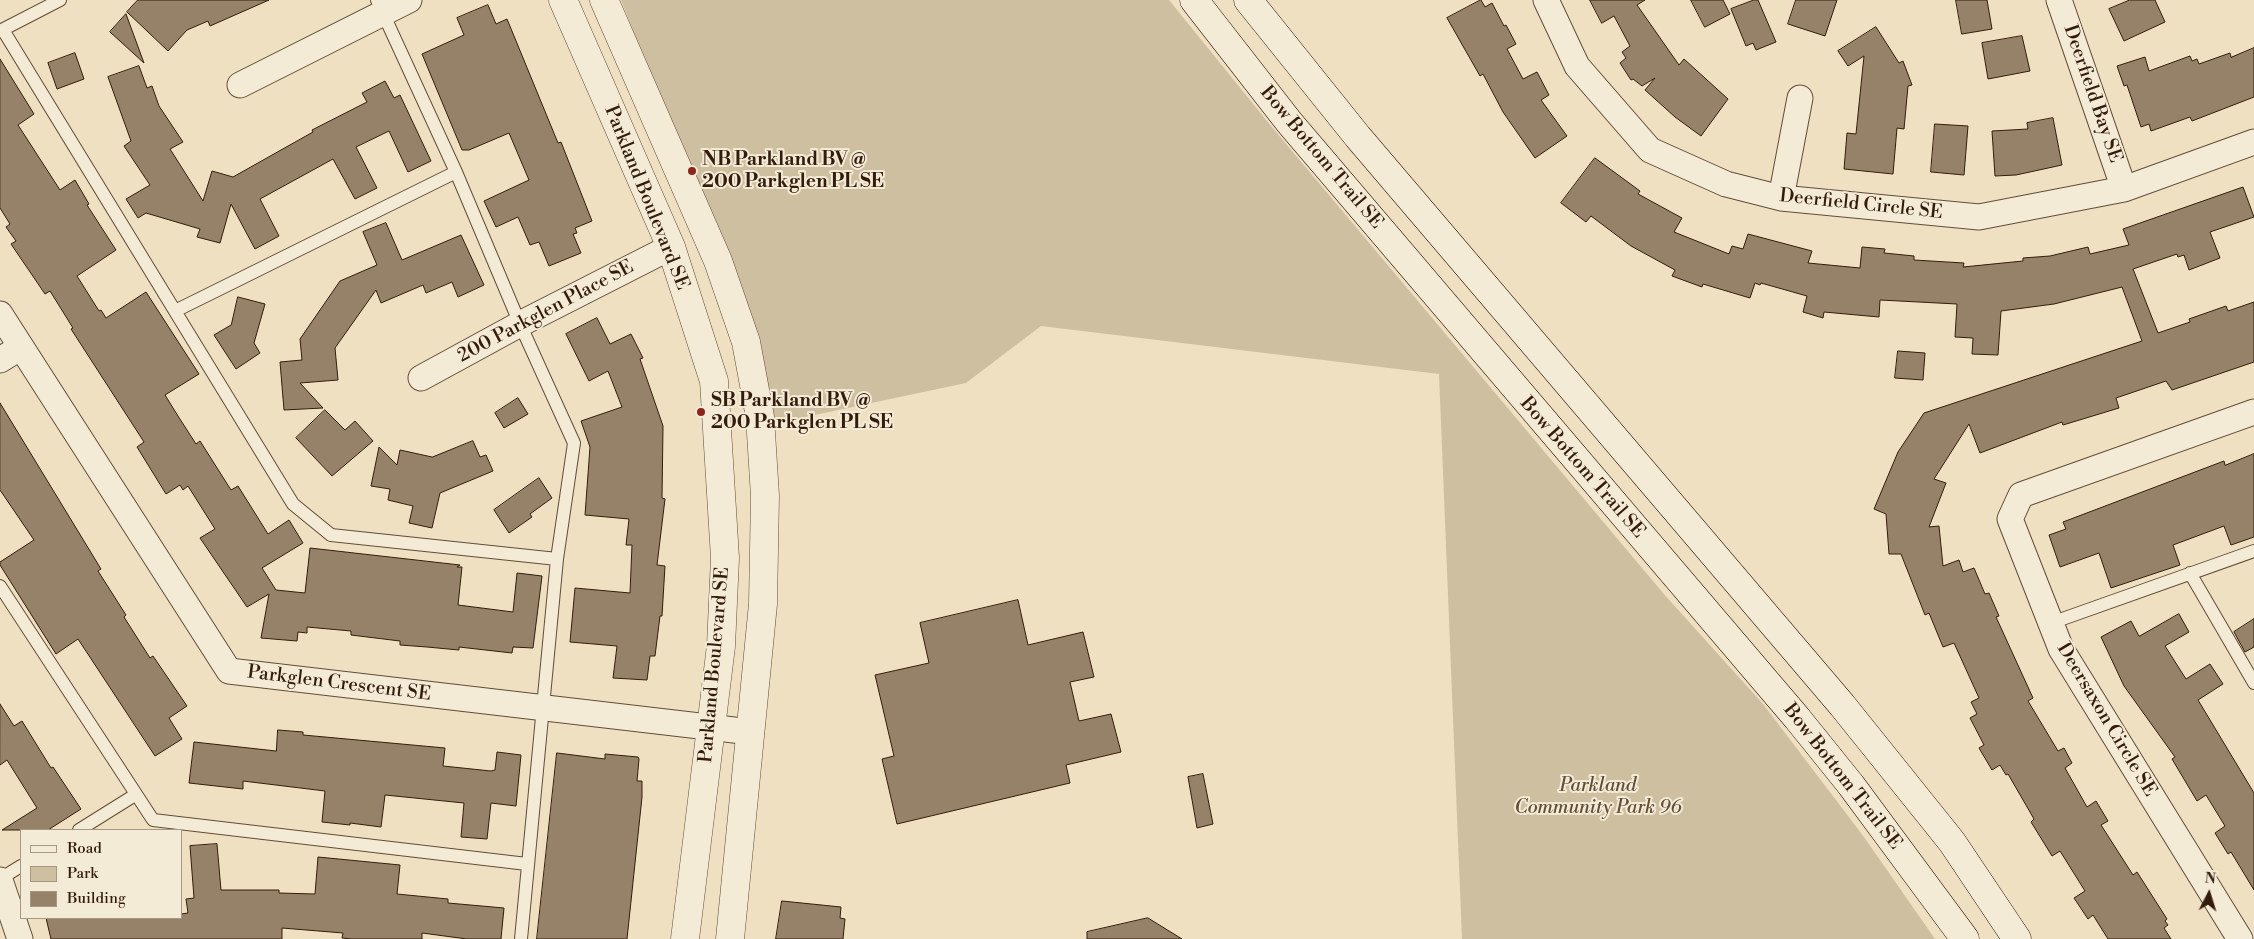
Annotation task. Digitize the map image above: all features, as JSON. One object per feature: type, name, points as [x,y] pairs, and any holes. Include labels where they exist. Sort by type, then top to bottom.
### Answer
[{"type":"main road","name":"Parkland Boulevard SE","points":[[563,0],[670,248],[714,381],[725,558],[720,646],[685,939]]},
{"type":"main road","name":"Parkland Boulevard SE","points":[[604,0],[718,260],[746,342],[760,417],[765,496],[763,604],[730,939]]},
{"type":"main road","name":"Bow Bottom Trail SE","points":[[1194,0],[1289,122],[1803,726],[1851,785],[1964,939]]},
{"type":"main road","points":[[1248,0],[1358,137],[1842,705],[1952,842],[2017,939]]},
{"type":"street","points":[[240,85],[379,7],[409,0]]},
{"type":"street","name":"Deerfield Circle SE","points":[[1546,0],[1577,66],[1650,150],[1726,184],[1781,198],[1979,217],[2124,189],[2254,142]]},
{"type":"street","name":"Deerfield Bay SE","points":[[2059,0],[2124,189]]},
{"type":"street","points":[[1781,198],[1800,98]]},
{"type":"street","name":"200 Parkglen Place SE","points":[[421,378],[520,324],[670,248]]},
{"type":"street","name":"Parkglen Crescent SE","points":[[0,314],[10,354],[229,671],[751,732]]},
{"type":"street","name":"Deersaxon Circle SE","points":[[2240,939],[2061,649],[2010,519],[2021,495],[2254,412]]},
{"type":"street","points":[[0,880],[20,939]]},
{"type":"lane","points":[[60,0],[1,31],[292,504],[331,534],[557,559]]},
{"type":"lane","points":[[379,7],[456,172],[520,324],[574,443],[557,559],[545,707],[527,864],[521,939]]},
{"type":"lane","points":[[175,311],[456,172]]},
{"type":"lane","points":[[2051,622],[2254,551]]},
{"type":"lane","points":[[2190,573],[2254,683]]},
{"type":"lane","points":[[0,586],[152,820],[527,864]]},
{"type":"lane","points":[[81,829],[135,796]]},
{"type":"lane","points":[[0,880],[20,867]]},
{"type":"green space","name":"Parkland Community Park 96","points":[[621,0],[1169,0],[1271,126],[1663,593],[1763,704],[1864,837],[1935,939],[1462,939],[1439,374],[1041,326],[966,383],[772,424],[727,267]]},
{"type":"building","points":[[138,0],[269,0],[210,26],[208,21],[187,30],[168,51],[127,12]]},
{"type":"building","points":[[1481,0],[1485,7],[1492,3],[1504,26],[1506,25],[1516,44],[1507,49],[1523,79],[1537,72],[1549,95],[1541,100],[1567,136],[1535,158],[1503,112],[1483,74],[1480,76],[1447,18]]},
{"type":"building","points":[[1590,0],[1645,0],[1637,5],[1679,65],[1684,59],[1728,99],[1701,136],[1675,117],[1645,90],[1655,78],[1642,86],[1633,79],[1631,80],[1620,63],[1626,58],[1622,52],[1630,46],[1614,16],[1602,23]]},
{"type":"building","points":[[1691,0],[1723,0],[1730,14],[1705,27]]},
{"type":"building","points":[[1758,0],[1776,42],[1756,50],[1753,43],[1746,46],[1731,9]]},
{"type":"building","points":[[1796,0],[1837,0],[1825,36],[1788,24]]},
{"type":"building","points":[[1956,0],[1987,0],[1992,29],[1962,34]]},
{"type":"building","points":[[2130,0],[2155,0],[2165,22],[2124,41],[2109,9]]},
{"type":"building","points":[[488,5],[496,24],[507,19],[558,143],[561,142],[592,221],[575,228],[577,233],[573,234],[581,253],[549,266],[539,242],[530,245],[518,217],[496,227],[484,201],[529,180],[509,133],[469,150],[462,150],[422,54],[464,35],[457,18]]},
{"type":"building","points":[[126,14],[144,63],[110,32]]},
{"type":"building","points":[[1876,27],[1899,63],[1903,61],[1912,85],[1908,86],[1904,129],[1897,128],[1893,174],[1844,169],[1847,133],[1856,134],[1864,56],[1848,66],[1838,51]]},
{"type":"building","points":[[2022,36],[2030,71],[1988,79],[1982,43]]},
{"type":"building","points":[[2254,48],[2254,97],[2192,121],[2190,117],[2151,131],[2149,124],[2141,127],[2127,85],[2124,86],[2117,66],[2145,57],[2149,71],[2190,56],[2192,61],[2197,59],[2199,64],[2230,53],[2231,57]]},
{"type":"building","points":[[75,53],[84,79],[57,89],[48,63]]},
{"type":"building","points":[[0,59],[34,114],[18,125],[60,190],[75,180],[89,204],[87,205],[116,250],[77,276],[99,311],[101,310],[106,318],[146,292],[199,374],[165,395],[178,416],[196,444],[200,441],[231,490],[238,486],[268,534],[289,520],[303,543],[262,568],[276,590],[305,593],[310,548],[460,565],[457,567],[462,567],[458,605],[513,612],[517,573],[542,576],[533,648],[513,647],[512,653],[459,647],[459,650],[400,645],[400,641],[351,635],[351,631],[307,627],[307,633],[298,632],[297,641],[261,638],[269,594],[247,607],[200,538],[215,529],[188,486],[183,490],[180,485],[166,494],[137,447],[144,442],[71,329],[73,328],[50,291],[45,294],[11,244],[16,241],[6,227],[10,224],[0,208]]},
{"type":"building","points":[[139,66],[147,88],[152,86],[159,106],[183,142],[170,149],[203,201],[212,171],[233,177],[313,132],[312,130],[367,102],[362,93],[385,81],[394,98],[400,95],[431,161],[408,172],[389,131],[356,147],[377,188],[355,199],[333,159],[260,199],[279,236],[255,249],[231,204],[220,243],[197,237],[200,229],[146,213],[138,218],[126,199],[150,185],[124,146],[131,141],[108,77]]},
{"type":"building","points":[[2053,118],[2062,165],[2016,175],[1995,176],[1992,131],[2028,129],[2027,123]]},
{"type":"building","points":[[1935,124],[1968,126],[1964,175],[1931,172]]},
{"type":"building","points":[[1595,158],[1640,191],[1638,194],[1682,218],[1674,232],[1729,254],[1732,246],[1743,249],[1748,234],[1812,251],[1808,263],[1860,268],[1862,247],[1885,249],[1884,253],[1914,256],[1914,260],[1964,263],[1963,267],[2023,261],[2023,258],[2050,256],[2088,247],[2090,254],[2129,245],[2123,229],[2243,187],[2254,217],[2210,232],[2220,258],[2189,270],[2184,255],[2178,257],[2177,254],[2133,269],[2158,333],[2190,322],[2189,319],[2226,306],[2228,311],[2254,302],[2254,362],[2172,390],[2166,381],[2116,398],[2119,408],[2063,425],[2062,422],[1980,453],[1969,424],[1934,479],[1946,483],[1929,527],[1939,526],[1943,566],[1959,560],[1963,572],[1974,568],[1985,594],[1989,593],[1999,616],[1996,617],[2033,698],[2028,701],[2058,751],[2064,748],[2072,763],[2065,768],[2087,807],[2096,801],[2108,821],[2101,825],[2133,875],[2137,872],[2167,919],[2165,921],[2168,925],[2164,928],[2171,939],[2108,939],[2093,915],[2088,919],[2074,898],[2085,891],[2060,851],[2052,856],[2031,822],[2034,819],[2008,774],[2006,775],[2000,765],[1992,770],[1979,748],[1984,745],[1970,718],[1977,714],[1971,702],[1979,698],[1954,643],[1943,647],[1929,613],[1925,615],[1901,554],[1889,554],[1886,514],[1874,509],[1898,452],[1924,413],[2142,341],[2122,287],[2054,304],[2001,311],[1998,355],[1972,354],[1973,338],[1955,337],[1957,304],[1880,300],[1879,317],[1824,312],[1823,318],[1803,312],[1807,296],[1761,283],[1760,285],[1755,283],[1750,298],[1703,284],[1702,287],[1672,276],[1675,270],[1631,246],[1591,216],[1586,222],[1561,203]]},
{"type":"building","points":[[386,223],[402,260],[461,235],[484,285],[458,297],[452,282],[426,293],[423,285],[381,303],[376,290],[335,348],[338,380],[300,383],[323,408],[284,410],[280,362],[302,360],[300,339],[340,281],[377,265],[363,232]]},
{"type":"building","points":[[238,297],[265,304],[254,343],[260,353],[236,369],[214,335],[231,325]]},
{"type":"building","points":[[597,318],[610,344],[631,334],[643,358],[640,359],[663,426],[662,498],[665,499],[657,565],[665,566],[662,616],[660,616],[655,656],[650,656],[647,680],[613,678],[617,646],[570,642],[575,588],[630,593],[632,545],[626,545],[629,519],[585,515],[590,447],[581,421],[622,407],[608,371],[589,381],[566,334]]},
{"type":"building","points":[[1898,351],[1925,353],[1923,380],[1895,378]]},
{"type":"building","points":[[518,398],[528,414],[504,428],[495,413]]},
{"type":"building","points":[[0,403],[101,569],[98,571],[126,615],[124,617],[150,658],[153,656],[187,706],[169,718],[182,739],[155,756],[78,639],[56,654],[0,565],[0,562],[34,540],[0,490]]},
{"type":"building","points":[[325,410],[345,430],[355,421],[373,441],[332,476],[296,438]]},
{"type":"building","points":[[473,441],[480,457],[486,455],[493,471],[440,493],[432,528],[409,523],[413,506],[388,500],[390,489],[371,486],[379,447],[397,465],[400,450],[432,457]]},
{"type":"building","points":[[2254,454],[2254,537],[2231,545],[2224,526],[2173,545],[2180,565],[2111,588],[2099,553],[2060,567],[2049,535],[2066,529],[2063,522],[2224,461],[2225,465]]},
{"type":"building","points":[[539,478],[552,498],[530,514],[532,517],[509,533],[494,510]]},
{"type":"building","points":[[1018,600],[1028,645],[1083,632],[1094,677],[1070,682],[1079,721],[1111,714],[1121,752],[1066,765],[1070,783],[897,824],[882,759],[894,756],[875,675],[929,663],[920,623]]},
{"type":"building","points":[[2179,614],[2189,632],[2165,646],[2186,679],[2210,664],[2223,684],[2198,700],[2254,793],[2254,890],[2231,852],[2228,854],[2215,833],[2225,826],[2206,795],[2197,801],[2172,759],[2175,757],[2124,686],[2101,637],[2131,621],[2139,636]]},
{"type":"building","points":[[2254,619],[2254,647],[2245,652],[2234,632]]},
{"type":"building","points":[[0,704],[14,726],[22,721],[51,768],[53,767],[81,809],[50,829],[2,830],[37,808],[7,760],[0,765]]},
{"type":"building","points":[[278,730],[303,732],[303,735],[445,748],[443,766],[491,771],[495,770],[497,752],[521,755],[516,806],[491,803],[487,839],[461,837],[464,803],[385,795],[381,827],[350,823],[350,825],[322,822],[325,791],[243,781],[243,789],[189,783],[194,742],[276,751]]},
{"type":"building","points":[[557,753],[605,759],[605,754],[638,757],[639,759],[637,781],[642,781],[642,797],[627,939],[537,939]]},
{"type":"building","points":[[1203,774],[1213,824],[1197,828],[1188,777]]},
{"type":"building","points":[[217,844],[221,890],[279,890],[279,893],[315,894],[318,857],[400,865],[397,894],[448,899],[448,903],[504,908],[501,939],[467,939],[422,933],[422,939],[352,939],[342,938],[343,933],[282,928],[282,939],[51,939],[46,919],[182,919],[182,914],[188,913],[186,899],[194,898],[190,846]]},
{"type":"building","points":[[782,901],[841,907],[840,918],[845,919],[843,939],[776,939]]},
{"type":"building","points":[[1148,918],[1182,939],[1087,939],[1087,932]]},
{"type":"place","name":"NB Parkland BV @ 200 Parkglen PL SE","points":[[692,171]]},
{"type":"place","name":"SB Parkland BV @ 200 Parkglen PL SE","points":[[701,412]]}]
